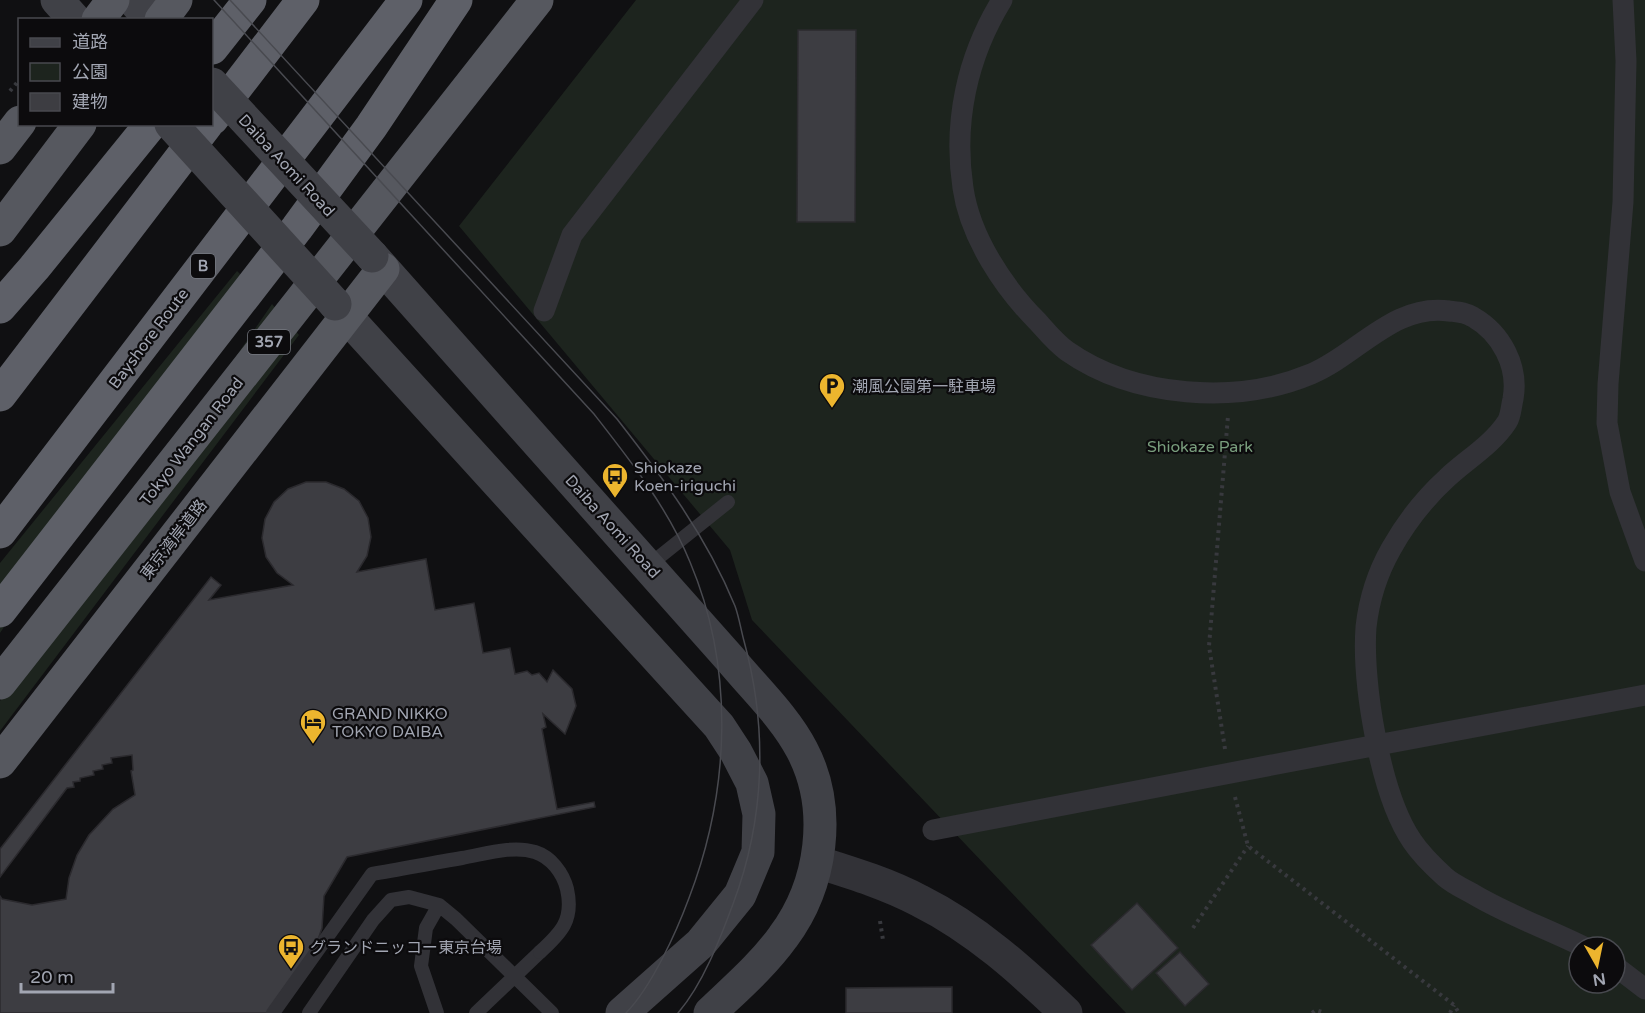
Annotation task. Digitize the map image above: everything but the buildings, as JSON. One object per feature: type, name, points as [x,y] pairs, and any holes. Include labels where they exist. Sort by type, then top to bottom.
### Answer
[{"type":"highway","points":[[105,18],[176,0]]},
{"type":"highway","points":[[213,47],[250,0]]},
{"type":"highway","points":[[213,118],[303,0]]},
{"type":"highway","name":"Bayshore Route","points":[[0,532],[406,0]]},
{"type":"highway","name":"Tokyo Wangan Road","points":[[0,683],[537,0]]},
{"type":"highway","points":[[0,611],[297,228],[371,127],[453,5]]},
{"type":"highway","points":[[0,148],[18,125]]},
{"type":"highway","points":[[0,230],[78,126]]},
{"type":"highway","points":[[0,307],[149,126]]},
{"type":"highway","points":[[0,395],[205,126]]},
{"type":"highway","name":"357","points":[[340,310],[377,263]]},
{"type":"highway","name":"東京湾岸道路","points":[[0,762],[340,310]]},
{"type":"main road","points":[[57,0],[73,18]]},
{"type":"main road","name":"Daiba Aomi Road","points":[[213,85],[377,263],[648,566],[787,727],[802,751],[814,781],[821,819],[817,862],[804,901],[784,936],[752,973],[710,1013]]},
{"type":"main road","points":[[173,126],[719,726],[752,783],[759,814],[758,852],[740,896],[701,943],[622,1013]]},
{"type":"street","points":[[544,310],[572,236],[753,0]]},
{"type":"street","points":[[1002,0],[990,20],[973,60],[962,108],[959,149],[963,193],[980,244],[1005,285],[1031,316],[1065,350],[1104,372],[1148,386],[1185,392],[1230,393],[1284,384],[1315,373],[1407,315],[1439,309],[1468,314],[1492,331],[1510,357],[1515,387],[1509,420],[1488,443],[1445,480],[1412,517],[1390,550],[1373,591],[1366,626],[1366,674],[1377,744],[1393,804],[1412,842],[1447,879],[1490,904],[1567,939]]},
{"type":"street","points":[[1623,0],[1626,61],[1623,202],[1608,384],[1607,423],[1620,492],[1645,561]]},
{"type":"street","points":[[933,830],[1645,695]]},
{"type":"street","points":[[817,862],[865,877],[920,901],[972,932],[1017,966],[1066,1013]]},
{"type":"street","points":[[1627,975],[1645,989]]},
{"type":"lane","points":[[648,566],[728,502]]},
{"type":"lane","points":[[273,1013],[372,874],[509,850],[537,852],[559,870],[566,886],[569,905],[565,925],[560,933],[476,1013]]},
{"type":"lane","points":[[309,1013],[373,920],[391,900],[409,897],[439,905],[552,1013]]},
{"type":"lane","points":[[437,1013],[421,966],[426,928],[439,905]]},
{"type":"path","points":[[1230,393],[1209,646],[1229,774],[1248,846],[1454,1005],[1460,1013]]},
{"type":"path","points":[[1193,928],[1248,846]]},
{"type":"path","points":[[880,921],[883,940]]},
{"type":"path","points":[[1450,1013],[1454,1005]]},
{"type":"path","points":[[1312,1013],[1316,1010],[1325,1013]]},
{"type":"green space","name":"Shiokaze Park","points":[[636,0],[1645,0],[1645,1013],[1126,1013],[752,620],[730,550],[459,226]]},
{"type":"green space","points":[[237,271],[241,275],[0,633],[0,563]]},
{"type":"green space","points":[[272,304],[299,335],[0,731],[0,701]]},
{"type":"tram line","points":[[214,0],[594,414],[659,504],[690,562],[705,603],[715,645],[722,730],[719,773],[713,815],[703,857],[684,912],[654,974],[626,1013]]},
{"type":"tram line","points":[[230,0],[617,419],[667,485],[697,531],[735,606],[752,674],[757,707],[760,740],[757,807],[744,872],[728,918],[703,975],[678,1013]]},
{"type":"place","name":"潮風公園第一駐車場","points":[[832,409]]},
{"type":"place","name":"Shiokaze Koen-iriguchi","points":[[615,499]]},
{"type":"place","name":"GRAND NIKKO TOKYO DAIBA","points":[[313,745]]},
{"type":"place","name":"グランドニッコー東京台場","points":[[291,970]]}]
